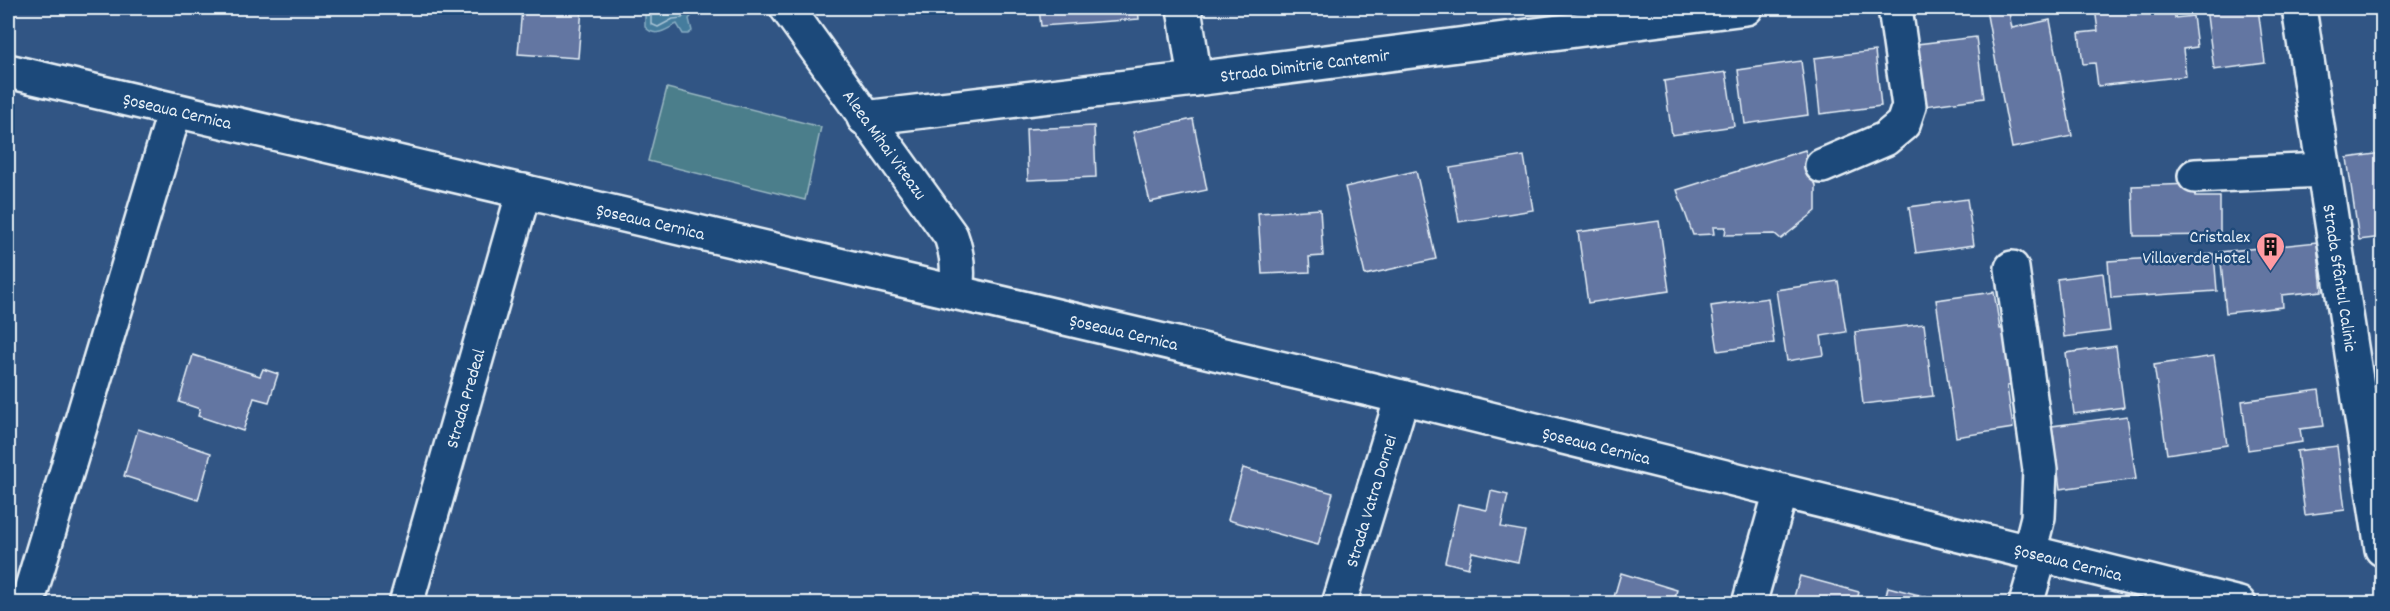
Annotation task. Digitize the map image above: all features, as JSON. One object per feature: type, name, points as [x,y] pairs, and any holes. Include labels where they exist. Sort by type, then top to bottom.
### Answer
[{"type":"street","name":"Aleea Mihai Viteazu","points":[[787,8],[951,236],[959,273],[956,292]]},
{"type":"street","points":[[1184,8],[1195,79]]},
{"type":"street","name":"Strada Dimitrie Cantemir","points":[[864,118],[1195,79],[1654,14],[1746,8]]},
{"type":"street","points":[[1822,166],[1885,139],[1903,124],[1909,106],[1895,8]]},
{"type":"street","name":"Strada Sfântul Calinic","points":[[2299,8],[2382,549]]},
{"type":"street","name":"Șoseaua Cernica","points":[[8,71],[1402,397],[2035,555],[2239,603]]},
{"type":"street","points":[[27,603],[176,110]]},
{"type":"street","points":[[2195,176],[2324,170]]},
{"type":"street","name":"Strada Predeal","points":[[406,603],[524,191]]},
{"type":"street","points":[[2012,268],[2040,470],[2035,555],[2026,603]]},
{"type":"street","name":"Strada Vatra Dornei","points":[[1339,603],[1402,397]]},
{"type":"street","points":[[1749,603],[1780,491]]},
{"type":"green space","points":[[667,88],[821,127],[805,200],[648,161]]},
{"type":"water","points":[[645,8],[694,8],[689,19],[692,31],[683,34],[677,24],[657,33],[649,31],[645,27]]},
{"type":"building","points":[[522,8],[582,8],[578,58],[518,54]]},
{"type":"building","points":[[931,8],[986,8],[933,16]]},
{"type":"building","points":[[1039,8],[1138,8],[1139,19],[1041,26]]},
{"type":"building","points":[[2008,8],[2012,28],[2050,20],[2072,136],[2012,148],[1986,10]]},
{"type":"building","points":[[2095,8],[2174,8],[2175,18],[2193,16],[2197,47],[2183,49],[2186,76],[2098,86],[2095,63],[2083,64],[2079,33],[2098,31]]},
{"type":"building","points":[[2206,8],[2258,8],[2265,63],[2214,70]]},
{"type":"building","points":[[1976,37],[1984,98],[1925,106],[1917,44]]},
{"type":"building","points":[[1875,51],[1881,106],[1820,114],[1814,58]]},
{"type":"building","points":[[1801,61],[1808,115],[1745,124],[1738,70]]},
{"type":"building","points":[[1726,72],[1734,126],[1672,135],[1664,81]]},
{"type":"building","points":[[1193,119],[1207,190],[1150,202],[1133,132]]},
{"type":"building","points":[[1094,126],[1096,177],[1028,180],[1026,129]]},
{"type":"building","points":[[1805,150],[1816,186],[1816,211],[1781,239],[1775,234],[1725,235],[1726,227],[1713,227],[1714,234],[1693,235],[1677,190]]},
{"type":"building","points":[[2382,153],[2382,237],[2359,240],[2347,158]]},
{"type":"building","points":[[1524,156],[1533,210],[1459,222],[1450,168]]},
{"type":"building","points":[[1416,171],[1436,259],[1365,275],[1345,187]]},
{"type":"building","points":[[2194,184],[2195,197],[2220,197],[2220,235],[2134,236],[2132,186]]},
{"type":"building","points":[[1967,199],[1974,245],[1916,253],[1909,207]]},
{"type":"building","points":[[1320,209],[1323,256],[1309,257],[1310,272],[1262,274],[1258,213]]},
{"type":"building","points":[[1659,221],[1669,291],[1588,303],[1578,232]]},
{"type":"building","name":"Cristalex Villaverde Hotel","points":[[2317,242],[2322,291],[2282,295],[2283,307],[2226,313],[2220,252]]},
{"type":"building","points":[[2214,254],[2217,291],[2111,298],[2108,261]]},
{"type":"building","points":[[2103,273],[2110,331],[2064,337],[2057,279]]},
{"type":"building","points":[[1838,281],[1846,332],[1821,336],[1824,355],[1787,361],[1776,290]]},
{"type":"building","points":[[1994,292],[2000,329],[2010,328],[2018,384],[2007,386],[2013,428],[1956,437],[1936,300]]},
{"type":"building","points":[[1768,298],[1774,343],[1718,351],[1711,306]]},
{"type":"building","points":[[1924,324],[1933,396],[1863,404],[1855,332]]},
{"type":"building","points":[[2116,346],[2124,407],[2074,414],[2066,353]]},
{"type":"building","points":[[193,355],[260,376],[263,369],[278,374],[269,402],[254,398],[243,431],[198,416],[200,409],[179,402]]},
{"type":"building","points":[[2214,356],[2227,445],[2167,454],[2154,365]]},
{"type":"building","points":[[2319,390],[2324,426],[2300,429],[2302,442],[2248,450],[2242,401]]},
{"type":"building","points":[[2127,416],[2136,479],[2060,489],[2052,426]]},
{"type":"building","points":[[138,429],[211,453],[198,500],[124,476]]},
{"type":"building","points":[[2337,446],[2345,510],[2305,515],[2297,451]]},
{"type":"building","points":[[1243,468],[1333,493],[1318,545],[1228,520]]},
{"type":"building","points":[[1491,491],[1508,495],[1501,527],[1525,531],[1518,562],[1472,552],[1468,568],[1445,562],[1458,504],[1487,510]]},
{"type":"building","points":[[1621,573],[1677,590],[1673,604],[1612,604]]},
{"type":"building","points":[[1800,576],[1859,592],[1856,604],[1792,604]]},
{"type":"building","points":[[1888,587],[1939,600],[1939,604],[1884,604]]},
{"type":"place","name":"Cristalex Villaverde Hotel","points":[[2271,272]]}]
